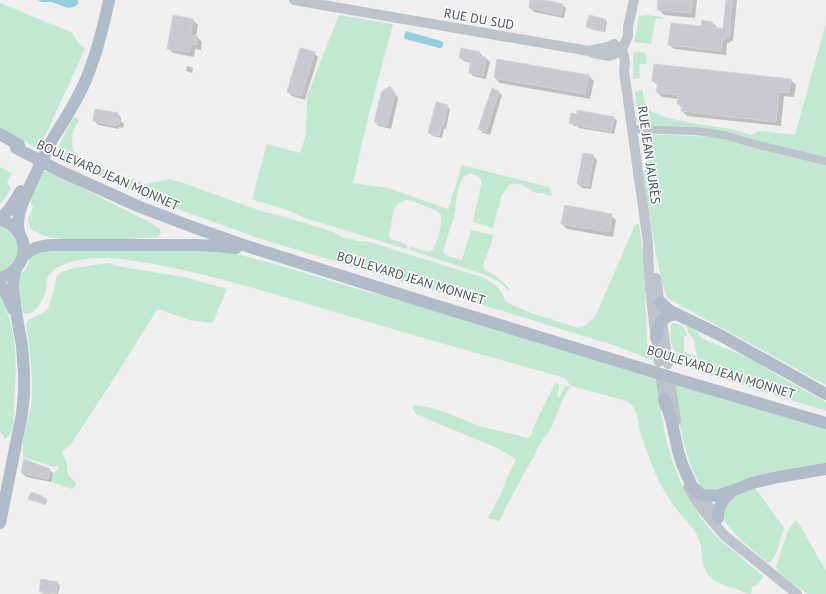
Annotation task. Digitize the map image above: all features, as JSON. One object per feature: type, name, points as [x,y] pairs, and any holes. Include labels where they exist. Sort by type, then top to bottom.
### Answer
[{"type":"main road","points":[[19,233],[11,225],[0,219],[9,210],[17,198],[47,139],[78,84],[91,50],[99,22],[103,0]]},
{"type":"main road","points":[[23,257],[24,247],[17,226],[18,214],[52,142],[80,93],[100,38],[109,0]]},
{"type":"main road","name":"BOULEVARD JEAN MONNET","points":[[0,134],[17,146],[61,169],[140,207],[203,231],[428,303],[826,423]]},
{"type":"main road","name":"BOULEVARD JEAN MONNET","points":[[0,140],[17,146]]},
{"type":"main road","name":"BOULEVARD JEAN MONNET","points":[[61,169],[170,214],[225,234],[357,276],[826,419]]},
{"type":"main road","points":[[0,523],[22,414],[24,394],[22,346],[13,282],[16,269],[23,257],[32,249],[43,245],[182,244],[224,246],[251,252],[376,290],[428,303]]},
{"type":"main road","points":[[0,278],[16,269]]},
{"type":"main road","points":[[0,286],[5,292],[17,318]]},
{"type":"main road","points":[[660,302],[677,314],[718,334],[826,394]]},
{"type":"main road","points":[[656,338],[662,320],[666,316],[677,314]]},
{"type":"main road","points":[[664,399],[671,419],[682,464],[695,492],[702,495],[717,496],[752,483],[826,469]]},
{"type":"main road","points":[[718,518],[718,512],[722,501],[732,491]]},
{"type":"street","name":"RUE DU SUD","points":[[294,0],[589,51],[615,53]]},
{"type":"street","name":"RUE JEAN JAURÈS","points":[[634,0],[628,27],[628,36],[615,53],[625,63],[624,71],[648,243],[660,302],[663,363],[656,338],[648,260],[648,243]]},
{"type":"street","points":[[632,129],[712,133],[826,161]]},
{"type":"street","points":[[735,544],[697,488],[691,474],[681,446],[666,380],[664,399],[667,421],[681,471],[695,499],[724,536],[797,594]]},
{"type":"green space","points":[[0,3],[71,32],[81,46],[85,48],[39,149],[0,128]]},
{"type":"green space","points":[[339,15],[393,24],[368,118],[353,183],[388,188],[448,209],[462,165],[549,187],[552,195],[549,196],[543,193],[534,192],[520,184],[509,185],[502,195],[493,228],[473,222],[481,179],[472,173],[464,176],[460,184],[456,200],[455,213],[443,251],[444,254],[462,260],[471,230],[493,235],[483,267],[486,271],[496,276],[503,282],[510,289],[509,291],[500,282],[483,274],[410,250],[410,246],[423,251],[431,251],[433,249],[439,235],[441,216],[438,212],[432,209],[409,200],[401,202],[396,206],[389,236],[392,240],[407,245],[406,249],[302,217],[293,212],[252,199],[267,144],[300,153],[306,135],[307,96]]},
{"type":"green space","points":[[646,15],[663,17],[663,19],[656,18],[651,44],[634,42],[639,16]]},
{"type":"green space","points":[[826,23],[826,385],[667,298],[662,283],[647,202],[644,171],[649,168],[644,134],[718,137],[693,127],[640,124],[635,118],[638,118],[635,92],[642,89],[647,107],[652,112],[671,119],[731,129],[751,135],[759,131],[795,135]]},
{"type":"green space","points":[[633,53],[645,53],[647,58],[646,64],[639,64],[640,78],[633,79]]},
{"type":"green space","points":[[73,117],[76,117],[79,121],[73,133],[73,150],[78,156],[105,170],[115,172],[128,179],[133,179],[145,184],[170,179],[261,211],[333,232],[342,237],[369,242],[482,277],[497,287],[506,302],[531,313],[578,328],[586,325],[595,317],[635,225],[639,224],[644,260],[647,344],[654,361],[619,347],[258,238],[139,194],[51,155],[58,148]]},
{"type":"green space","points":[[0,167],[12,173],[7,182],[11,189],[0,203]]},
{"type":"green space","points":[[49,171],[58,174],[78,186],[149,222],[160,229],[161,233],[158,237],[131,239],[66,240],[45,236],[30,229],[28,220],[33,207],[30,200],[43,172]]},
{"type":"green space","points":[[0,227],[6,229],[14,237],[17,242],[18,253],[13,264],[0,273]]},
{"type":"green space","points":[[54,249],[203,250],[233,253],[402,301],[658,377],[660,411],[666,440],[673,463],[684,490],[700,517],[717,537],[763,577],[757,585],[752,587],[751,594],[723,585],[707,574],[703,563],[701,546],[698,537],[673,504],[658,480],[640,431],[636,412],[627,401],[571,386],[565,378],[246,286],[197,273],[122,259],[86,259],[60,266],[47,278],[46,290],[38,307],[27,314],[23,313],[19,284],[20,276],[34,254]]},
{"type":"green space","points":[[109,263],[117,266],[184,277],[227,289],[214,320],[211,323],[190,320],[157,310],[71,444],[62,452],[67,463],[68,475],[76,483],[76,486],[72,489],[49,481],[53,474],[57,471],[58,465],[54,467],[23,457],[24,435],[32,399],[31,362],[26,325],[28,320],[48,309],[57,276],[63,271],[73,268]]},
{"type":"green space","points":[[0,296],[10,322],[16,361],[13,427],[9,436],[4,439],[3,434],[0,432]]},
{"type":"green space","points":[[674,323],[683,327],[686,331],[687,336],[684,336],[684,351],[697,357],[694,340],[688,332],[688,325],[701,337],[708,341],[751,359],[826,402],[826,411],[674,364],[673,361],[675,352],[671,343],[670,334],[671,325]]},
{"type":"green space","points":[[556,382],[558,384],[559,387],[557,395],[559,398],[565,386],[571,386],[563,399],[552,426],[543,439],[499,522],[488,518],[501,494],[516,459],[499,449],[416,414],[412,408],[415,405],[428,407],[479,426],[528,438],[531,436],[555,383]]},
{"type":"green space","points":[[673,382],[826,428],[826,465],[717,491],[703,489],[691,465],[682,437]]},
{"type":"green space","points":[[755,488],[784,528],[776,553],[771,562],[766,562],[739,538],[724,519],[726,504],[734,495]]},
{"type":"green space","points":[[795,520],[798,522],[826,571],[826,594],[807,594],[777,571],[776,566],[786,535]]},
{"type":"water","points":[[38,0],[78,0],[78,4],[74,7],[68,8],[52,2],[42,2]]},
{"type":"water","points":[[406,31],[441,41],[443,42],[443,46],[439,48],[405,39],[404,37]]},
{"type":"building","points":[[530,0],[545,0],[563,4],[561,15],[529,8]]},
{"type":"building","points":[[658,0],[692,0],[691,13],[657,10]]},
{"type":"building","points":[[726,0],[732,0],[729,37],[723,39],[721,51],[668,45],[671,23],[701,26],[702,20],[713,22],[712,27],[723,29]]},
{"type":"building","points":[[173,15],[193,19],[190,35],[197,36],[196,45],[191,44],[189,52],[167,49]]},
{"type":"building","points":[[589,15],[605,19],[603,31],[586,27]]},
{"type":"building","points":[[300,48],[315,52],[301,96],[287,92]]},
{"type":"building","points":[[461,48],[480,52],[479,56],[486,57],[483,76],[469,73],[471,60],[459,58]]},
{"type":"building","points":[[497,59],[589,75],[585,94],[494,78]]},
{"type":"building","points":[[654,64],[791,79],[789,93],[779,92],[776,122],[681,111],[682,105],[677,104],[678,95],[656,92],[658,82],[652,81]]},
{"type":"building","points":[[390,86],[395,94],[387,126],[374,122],[382,91]]},
{"type":"building","points":[[492,88],[499,91],[486,132],[478,129]]},
{"type":"building","points":[[436,102],[448,105],[439,136],[428,133]]},
{"type":"building","points":[[95,109],[118,113],[117,119],[120,119],[119,125],[116,124],[115,126],[93,121]]},
{"type":"building","points":[[577,110],[614,117],[611,132],[569,123],[571,113],[577,114]]},
{"type":"building","points":[[583,153],[594,155],[588,186],[577,184]]},
{"type":"building","points":[[565,205],[612,214],[609,232],[561,224]]},
{"type":"building","points":[[24,459],[50,469],[48,479],[21,473]]},
{"type":"building","points":[[31,492],[46,498],[43,504],[28,499]]},
{"type":"building","points":[[41,579],[58,582],[56,594],[39,591]]}]
